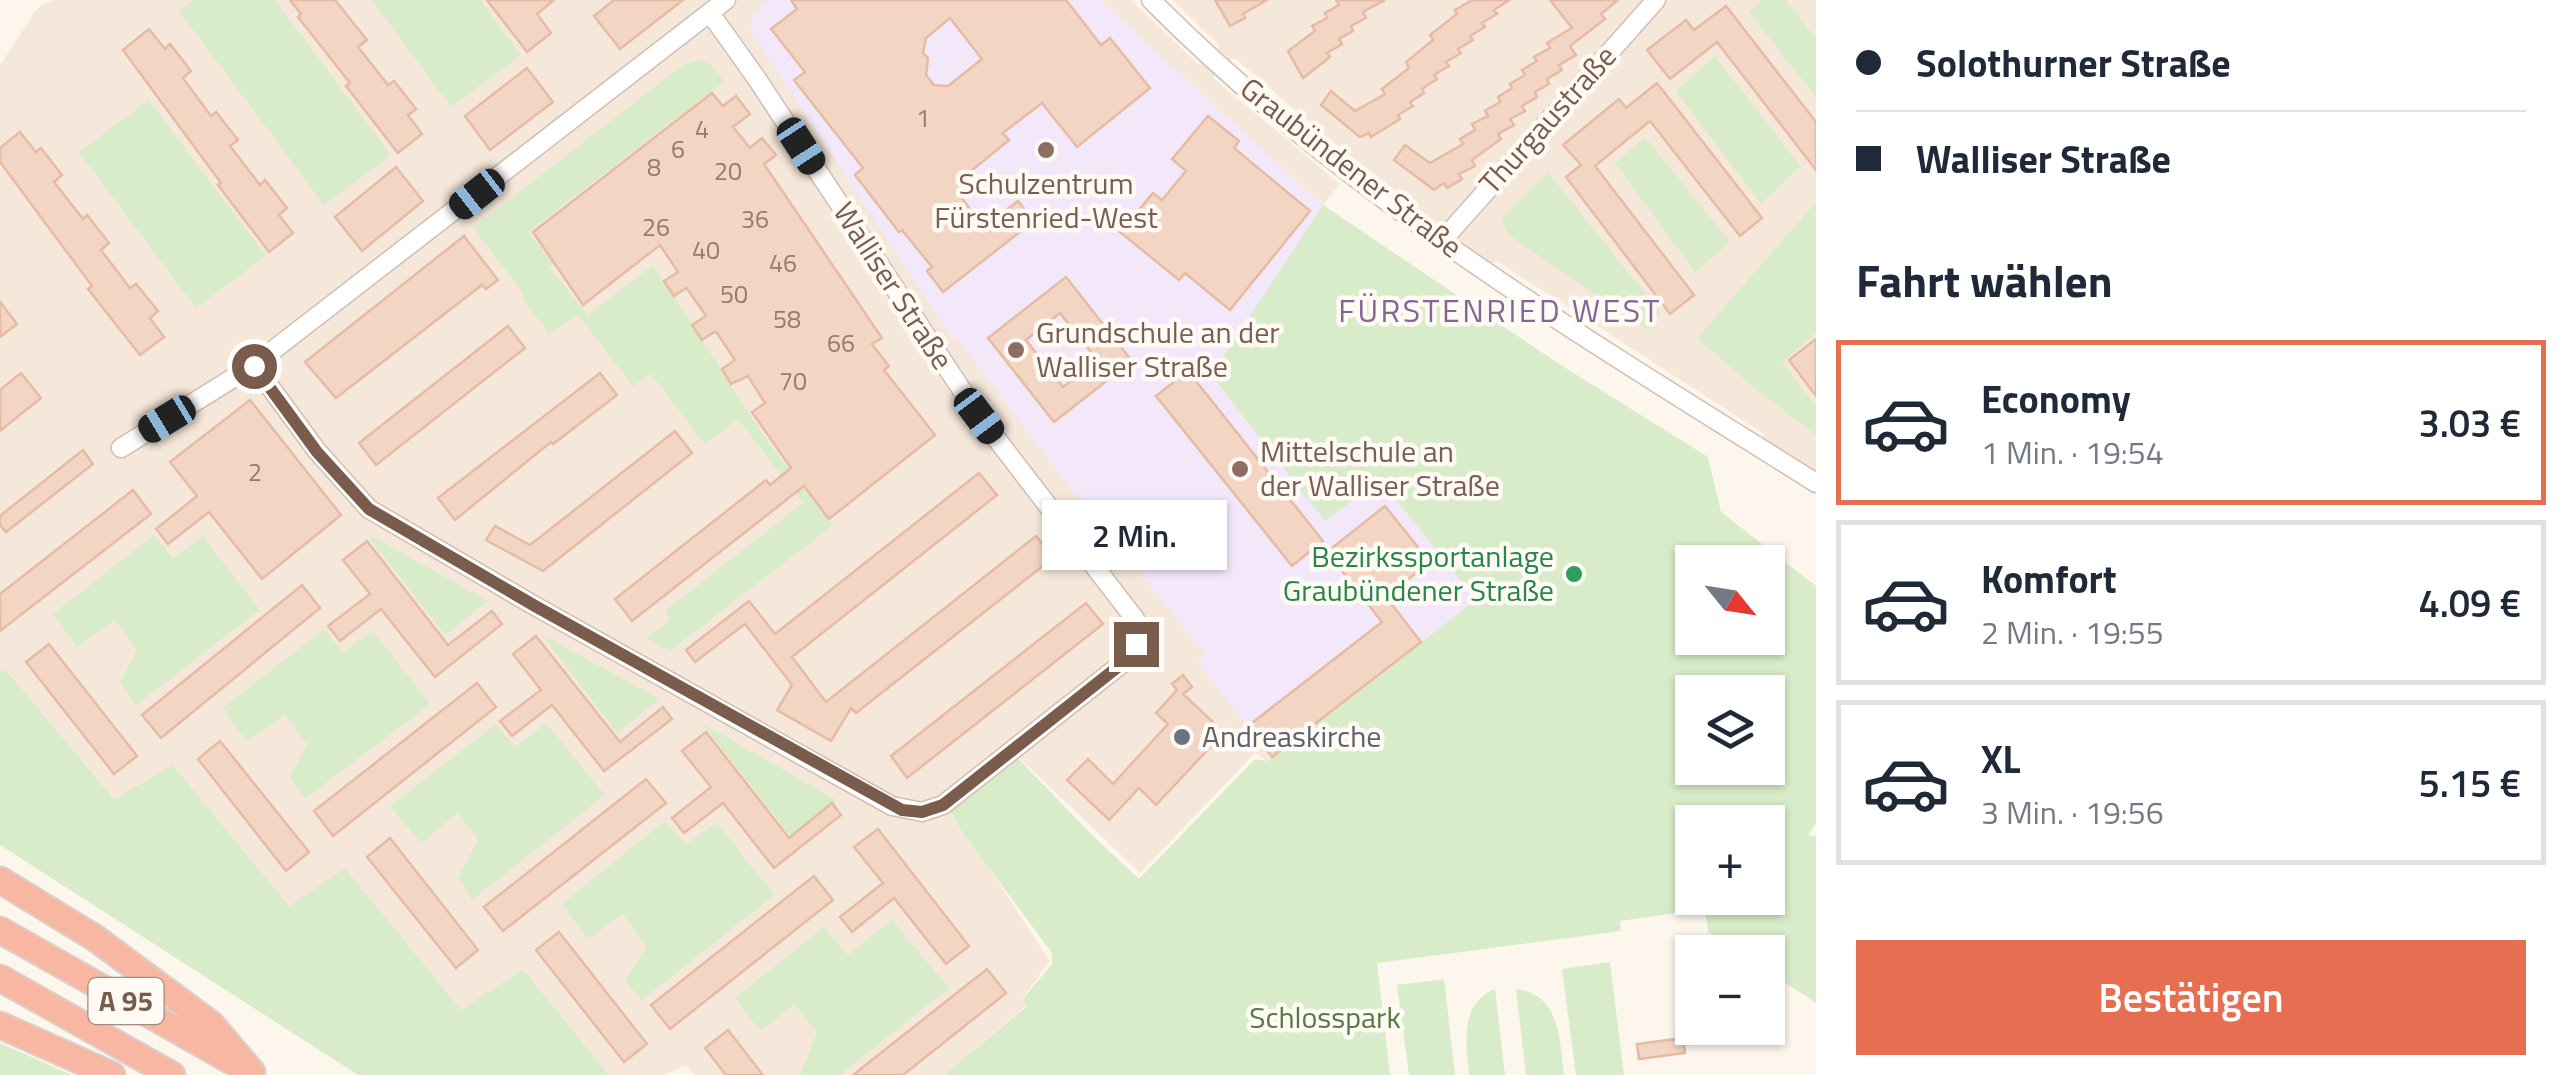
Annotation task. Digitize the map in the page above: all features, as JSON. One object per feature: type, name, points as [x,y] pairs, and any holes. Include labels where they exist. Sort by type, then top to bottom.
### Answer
[{"type":"highway","points":[[0,880],[96,938],[211,1024],[255,1074]]},
{"type":"highway","name":"A 95","points":[[0,930],[255,1074]]},
{"type":"highway","name":"A 95","points":[[0,978],[172,1075]]},
{"type":"highway","points":[[0,1025],[112,1075]]},
{"type":"street","points":[[121,448],[254,366],[726,0]]},
{"type":"street","name":"Graubündener Straße","points":[[1151,0],[1314,146],[1441,242],[1816,483]]},
{"type":"street","name":"Thurgaustraße","points":[[1441,242],[1656,0]]},
{"type":"street","name":"Walliser Straße","points":[[254,366],[317,452],[369,509],[892,806],[916,812],[943,805],[1124,662],[1136,644],[1137,626],[1131,613],[979,416],[710,13]]},
{"type":"shaded area","points":[[55,0],[1131,0],[1198,64],[1205,64],[1216,74],[1213,78],[1340,184],[1323,205],[1325,520],[1476,600],[1267,761],[1255,753],[1140,873],[1010,749],[945,801],[1050,961],[1022,999],[1026,1006],[944,1075],[695,1075],[686,1065],[664,1075],[609,1075],[523,969],[461,1011],[345,868],[289,906],[173,765],[114,799],[7,671],[0,673],[0,65],[36,10]]},
{"type":"shaded area","points":[[767,0],[1100,0],[1323,205],[1212,375],[1325,520],[1373,485],[1398,502],[1476,600],[1272,757],[1198,663],[1206,655],[1061,476],[956,336],[952,338],[751,31],[753,14]]},
{"type":"shaded area","points":[[1172,0],[1816,0],[1816,471],[1409,207],[1410,202],[1236,59],[1229,60],[1218,49],[1219,45]]},
{"type":"green space","points":[[193,0],[275,0],[391,155],[324,205],[179,11]]},
{"type":"green space","points":[[372,0],[480,0],[521,55],[451,107]]},
{"type":"green space","points":[[1762,0],[1786,0],[1816,39],[1816,97],[1749,12]]},
{"type":"green space","points":[[1715,56],[1800,166],[1761,204],[1676,91]]},
{"type":"green space","points":[[697,60],[709,63],[725,81],[528,232],[553,263],[550,268],[588,315],[653,265],[768,442],[833,525],[670,651],[647,638],[671,620],[665,611],[803,503],[738,419],[705,444],[651,374],[633,386],[578,315],[549,334],[525,302],[522,291],[473,228],[683,65]]},
{"type":"green space","points":[[149,100],[266,256],[196,308],[79,152]]},
{"type":"green space","points":[[1645,137],[1730,242],[1695,272],[1615,163]]},
{"type":"green space","points":[[1548,172],[1660,312],[1648,330],[1510,236],[1501,219]]},
{"type":"green space","points":[[1816,202],[1816,333],[1782,362],[1816,406],[1816,435],[1697,338]]},
{"type":"green space","name":"Bezirkssportanlage Graubündener Straße","points":[[1323,205],[1556,362],[1708,457],[1721,512],[1763,545],[1675,545],[1675,655],[1785,655],[1785,562],[1816,586],[1816,823],[1808,835],[1816,836],[1816,1003],[1785,982],[1785,935],[1708,932],[1706,915],[1785,915],[1785,805],[1675,805],[1675,913],[1620,921],[1621,931],[1377,963],[1390,1075],[944,1075],[1026,1007],[1022,1000],[1052,964],[1052,953],[963,833],[947,805],[1013,753],[1139,879],[1255,759],[1268,761],[1476,600],[1398,502],[1373,485],[1325,521],[1211,375]]},
{"type":"green space","points":[[154,535],[173,558],[203,536],[260,610],[136,705],[120,683],[137,650],[115,620],[77,647],[53,614]]},
{"type":"green space","points":[[373,537],[488,601],[445,635],[370,539]]},
{"type":"green space","points":[[324,629],[343,652],[373,631],[430,704],[305,799],[290,778],[307,744],[284,715],[247,742],[223,708]]},
{"type":"green space","points":[[542,635],[660,699],[617,733]]},
{"type":"green space","points":[[6,670],[114,799],[173,765],[289,906],[345,868],[461,1010],[523,969],[609,1075],[358,1075],[0,845],[0,673]]},
{"type":"green space","points":[[546,723],[605,795],[472,900],[458,878],[478,840],[458,813],[421,843],[390,806],[496,724],[515,747]]},
{"type":"green space","points":[[702,723],[836,800],[790,836]]},
{"type":"green space","points":[[665,821],[685,845],[717,823],[774,895],[642,1000],[625,981],[647,946],[623,914],[588,939],[562,904]]},
{"type":"green space","points":[[892,920],[949,988],[840,1075],[800,1075],[817,1033],[795,1004],[760,1031],[735,998],[824,927],[848,955]]},
{"type":"green space","points":[[1610,962],[1624,1075],[1576,1075],[1562,969]]},
{"type":"green space","points":[[1444,979],[1455,1075],[1409,1075],[1397,985]]},
{"type":"green space","points":[[1495,989],[1505,1075],[1469,1075],[1466,1038],[1470,1014],[1483,996]]},
{"type":"green space","points":[[1516,989],[1531,993],[1550,1009],[1564,1075],[1526,1075]]},
{"type":"green space","points":[[0,1043],[72,1075],[0,1075]]},
{"type":"building","points":[[290,0],[335,0],[367,40],[358,47],[388,85],[394,81],[416,109],[408,115],[422,134],[398,153],[346,86],[350,83],[298,17],[301,14]]},
{"type":"building","points":[[487,0],[554,0],[537,14],[551,33],[527,52]]},
{"type":"building","points":[[614,0],[683,0],[620,49],[594,16]]},
{"type":"building","points":[[791,0],[1066,0],[1101,45],[1110,38],[1150,88],[1077,147],[1042,103],[1003,133],[1009,140],[971,171],[974,182],[959,194],[983,227],[1018,201],[1034,221],[943,292],[927,271],[932,267],[855,175],[863,168],[794,80],[805,72],[771,29],[797,9]],"holes":[[[950,18],[982,59],[948,86],[934,85],[926,75],[926,38]]]},
{"type":"building","points":[[1215,0],[1267,0],[1230,26]]},
{"type":"building","points":[[1336,0],[1385,0],[1363,12],[1366,18],[1351,26],[1353,31],[1339,39],[1342,44],[1327,53],[1330,57],[1303,78],[1288,51],[1315,31],[1312,26],[1339,5]]},
{"type":"building","points":[[1472,0],[1509,0],[1482,23],[1485,27],[1470,36],[1473,40],[1458,49],[1461,53],[1446,62],[1449,66],[1434,75],[1437,79],[1422,89],[1424,93],[1410,102],[1413,106],[1398,115],[1400,119],[1371,137],[1369,133],[1360,137],[1321,105],[1331,91],[1355,111],[1385,94],[1382,89],[1409,68],[1406,62],[1433,40],[1430,35],[1457,14],[1455,10]]},
{"type":"building","points":[[1550,0],[1618,0],[1601,14],[1605,19],[1570,46],[1576,55],[1559,65],[1562,70],[1547,79],[1549,84],[1535,92],[1537,97],[1522,106],[1525,111],[1510,119],[1514,125],[1498,134],[1501,139],[1472,160],[1475,166],[1459,174],[1462,179],[1434,190],[1394,160],[1405,145],[1430,163],[1463,144],[1460,139],[1475,130],[1472,124],[1488,116],[1485,111],[1500,102],[1498,97],[1512,88],[1510,84],[1525,75],[1522,70],[1550,48],[1547,43],[1572,28]]},
{"type":"building","points":[[1726,6],[1816,122],[1816,170],[1717,42],[1670,79],[1647,50],[1686,20],[1694,30]]},
{"type":"building","points":[[149,29],[165,49],[170,44],[191,71],[183,78],[211,116],[216,112],[238,140],[230,146],[260,185],[265,180],[287,208],[279,215],[293,233],[269,252],[123,50]]},
{"type":"building","points":[[527,68],[553,102],[490,150],[465,116]]},
{"type":"building","points":[[1657,83],[1762,218],[1740,236],[1650,121],[1595,166],[1694,295],[1670,314],[1566,177],[1581,165],[1563,145],[1619,99],[1626,108]]},
{"type":"building","points":[[712,93],[723,106],[736,96],[750,114],[733,127],[750,148],[762,138],[776,155],[764,164],[882,338],[872,344],[889,366],[884,370],[935,435],[829,519],[804,486],[632,621],[615,599],[766,480],[770,485],[791,468],[752,412],[765,403],[748,376],[731,384],[722,369],[735,360],[717,333],[702,340],[692,325],[706,316],[688,290],[674,296],[664,281],[678,272],[660,245],[583,305],[533,232]]},
{"type":"building","points":[[1208,116],[1239,141],[1234,148],[1310,211],[1230,310],[1185,273],[1179,280],[1120,232],[1153,193],[1162,200],[1186,171],[1172,159]]},
{"type":"building","points":[[20,132],[36,152],[41,148],[62,175],[54,182],[83,219],[87,215],[109,243],[101,250],[130,288],[136,284],[158,311],[150,318],[164,337],[140,355],[88,289],[92,286],[0,162],[0,148]]},
{"type":"building","points":[[396,167],[423,201],[362,251],[335,217]]},
{"type":"building","points":[[464,236],[498,280],[486,289],[482,285],[336,398],[305,362]]},
{"type":"building","name":"Grundschule an der Walliser Straße","points":[[1066,277],[1132,361],[1054,422],[988,338]],"holes":[[[1060,313],[1097,360],[1063,387],[1026,340]]]},
{"type":"building","points":[[0,302],[17,324],[0,337]]},
{"type":"building","points":[[508,326],[525,348],[376,465],[359,443]]},
{"type":"building","points":[[1816,339],[1816,396],[1789,360]]},
{"type":"building","name":"Mittelschule an der Walliser Straße","points":[[1188,371],[1323,541],[1292,566],[1156,396]]},
{"type":"building","points":[[21,373],[41,398],[0,431],[0,390]]},
{"type":"building","points":[[600,373],[617,395],[551,442],[455,520],[438,498]]},
{"type":"building","points":[[250,400],[341,515],[262,579],[209,512],[168,544],[156,529],[197,496],[170,462]]},
{"type":"building","points":[[675,431],[692,453],[543,571],[486,540],[495,526],[530,545]]},
{"type":"building","points":[[83,450],[93,464],[6,532],[0,525],[0,516]]},
{"type":"building","points":[[979,473],[997,495],[792,657],[826,702],[1036,536],[1053,558],[856,713],[851,708],[831,741],[777,710],[792,685],[745,624],[695,662],[686,650],[749,601],[775,634]]},
{"type":"building","points":[[133,490],[151,514],[0,631],[0,594]]},
{"type":"building","points":[[1385,506],[1430,562],[1386,597],[1421,642],[1272,757],[1248,726],[1382,622],[1327,552]]},
{"type":"building","points":[[367,541],[448,645],[492,611],[502,624],[435,677],[381,609],[340,641],[328,626],[370,594],[343,560]]},
{"type":"building","points":[[302,585],[320,608],[161,738],[142,715]]},
{"type":"building","points":[[1086,603],[1103,624],[907,778],[891,756]]},
{"type":"building","points":[[536,636],[620,742],[663,707],[672,719],[604,771],[552,705],[512,736],[500,721],[541,690],[513,654]]},
{"type":"building","points":[[49,644],[137,756],[114,774],[26,662]]},
{"type":"building","name":"Andreaskirche","points":[[1183,675],[1192,687],[1183,694],[1215,724],[1206,733],[1215,742],[1156,805],[1139,788],[1109,820],[1067,780],[1088,759],[1113,784],[1168,724],[1156,713],[1177,690],[1172,684]]},
{"type":"building","points":[[477,683],[496,707],[333,836],[314,811]]},
{"type":"building","points":[[706,732],[789,838],[832,803],[841,815],[774,868],[723,803],[684,833],[672,818],[711,787],[682,751]]},
{"type":"building","points":[[220,741],[309,852],[286,871],[198,759]]},
{"type":"building","points":[[646,779],[666,803],[503,931],[484,907]]},
{"type":"building","points":[[878,829],[969,946],[946,964],[894,898],[852,932],[840,917],[883,883],[854,847]]},
{"type":"building","points":[[390,838],[478,950],[456,968],[367,857]]},
{"type":"building","points":[[814,876],[833,900],[670,1029],[651,1005]]},
{"type":"building","points":[[559,932],[647,1044],[624,1062],[536,950]]},
{"type":"building","points":[[987,969],[1006,993],[903,1075],[853,1075]]},
{"type":"building","points":[[728,1030],[763,1075],[726,1075],[705,1048]]},
{"type":"building","points":[[1675,1039],[1675,1045],[1684,1045],[1685,1053],[1639,1059],[1637,1044]]},
{"type":"place","name":"Schulzentrum Fürstenried-West","points":[[1046,150]]},
{"type":"place","name":"Grundschule an der Walliser Straße","points":[[1016,350]]},
{"type":"place","name":"Mittelschule an der Walliser Straße","points":[[1240,469]]},
{"type":"place","name":"Bezirkssportanlage Graubündener Straße","points":[[1574,574]]},
{"type":"place","name":"Andreaskirche","points":[[1182,737]]},
{"type":"district","name":"FÜRSTENRIED WEST","points":[[1500,311]]},
{"type":"route","points":[[254,366],[317,452],[369,509],[902,810],[922,812],[943,805],[1124,662],[1136,644]]},
{"type":"park label","name":"Schlosspark","points":[[1325,1018]]}]
